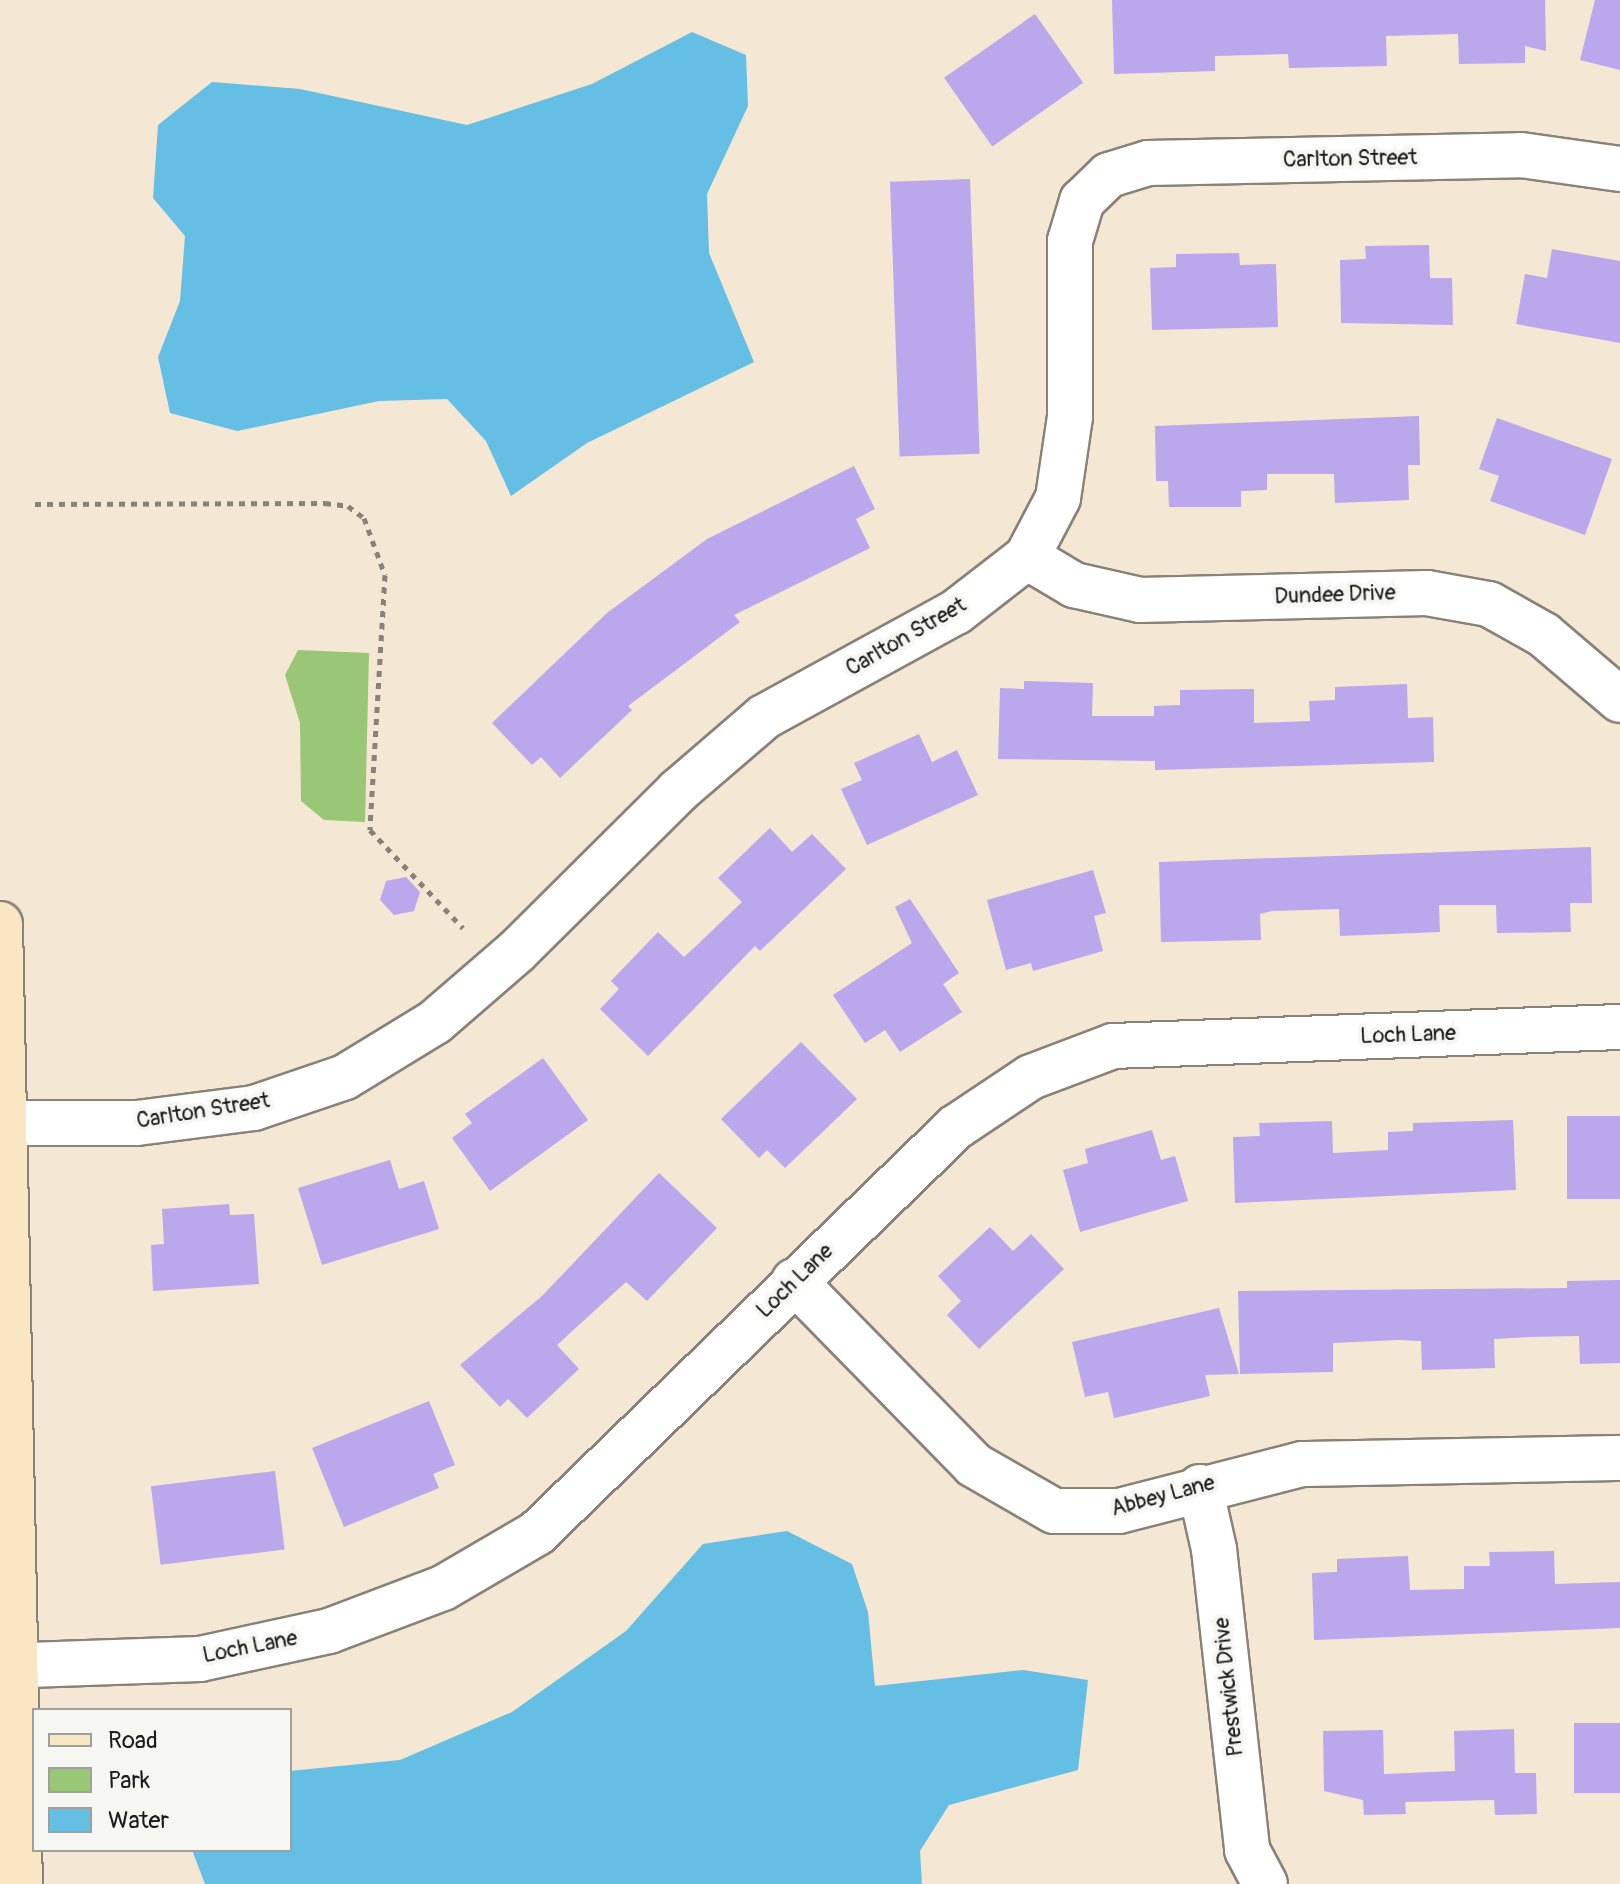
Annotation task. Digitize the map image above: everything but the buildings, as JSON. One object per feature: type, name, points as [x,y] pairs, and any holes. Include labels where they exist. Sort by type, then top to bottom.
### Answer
[{"type":"street","name":"Carlton Street","points":[[2,1123],[137,1123],[254,1108],[345,1077],[435,1022],[517,951],[678,791],[764,717],[956,612],[1027,557],[1058,498],[1070,417],[1070,241],[1082,201],[1109,175],[1148,163],[1521,155],[1620,169]]},
{"type":"street","name":"Dundee Drive","points":[[1027,557],[1074,585],[1140,600],[1427,593],[1489,604],[1544,635],[1620,700]]},
{"type":"street","points":[[0,924],[8,1666],[20,1884]]},
{"type":"street","name":"Loch Lane","points":[[8,1666],[200,1659],[329,1631],[443,1588],[537,1533],[956,1127],[1031,1077],[1113,1046],[1620,1027]]},
{"type":"street","name":"Abbey Lane","points":[[794,1281],[974,1465],[1027,1502],[1092,1513],[1302,1464],[1620,1458]]},
{"type":"street","name":"Prestwick Drive","points":[[1200,1487],[1214,1549],[1247,1850],[1265,1884]]},
{"type":"path","points":[[35,504],[325,503],[348,506],[364,518],[385,575],[370,830],[463,928]]},
{"type":"green space","points":[[298,650],[369,653],[365,822],[324,820],[301,801],[300,723],[285,675]]},
{"type":"water","points":[[692,32],[746,55],[748,106],[707,194],[709,253],[754,362],[587,443],[511,496],[486,441],[447,399],[379,401],[237,431],[170,413],[158,357],[180,301],[185,236],[153,198],[158,125],[212,82],[300,89],[467,125],[592,84]]},
{"type":"water","points":[[787,1531],[852,1564],[868,1612],[875,1686],[1023,1670],[1088,1680],[1078,1770],[949,1805],[920,1851],[922,1884],[205,1884],[193,1852],[292,1852],[292,1771],[400,1760],[512,1712],[626,1631],[703,1544]]}]
